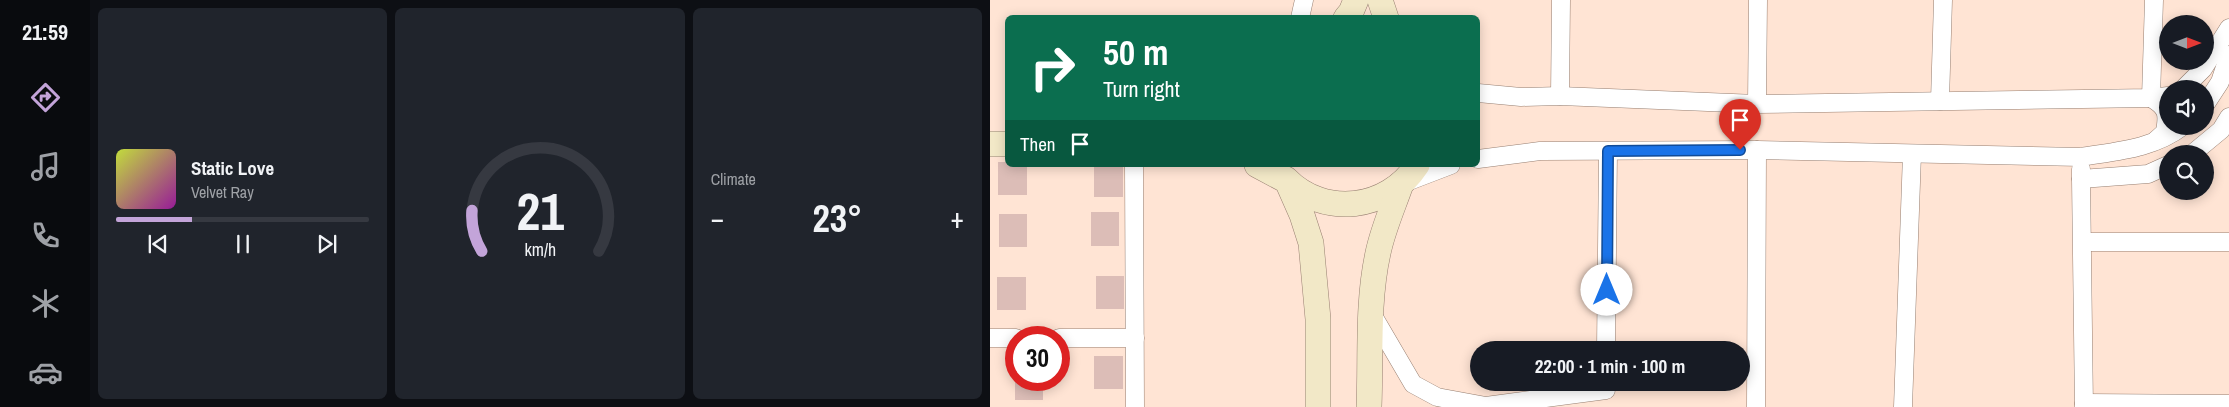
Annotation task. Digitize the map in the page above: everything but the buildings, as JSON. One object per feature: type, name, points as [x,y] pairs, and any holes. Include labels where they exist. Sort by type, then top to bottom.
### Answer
[{"type":"street","points":[[1301,15],[1304,0]]},
{"type":"street","points":[[1348,15],[1356,0]]},
{"type":"street","points":[[1380,0],[1385,15]]},
{"type":"street","points":[[1560,96],[1561,0]]},
{"type":"street","points":[[1758,0],[1758,104]]},
{"type":"street","points":[[1940,101],[1943,0]]},
{"type":"street","points":[[1480,93],[1521,97],[1560,96],[1758,104],[2159,97],[2154,0]]},
{"type":"street","points":[[2192,80],[2203,69],[2229,28]]},
{"type":"street","points":[[2214,92],[2220,82],[2229,55]]},
{"type":"street","points":[[2202,145],[2220,130],[2229,117]]},
{"type":"street","points":[[2153,143],[2162,135]]},
{"type":"street","points":[[1480,158],[1540,152],[1757,150],[2081,157],[2130,150],[2153,143],[2167,135]]},
{"type":"street","points":[[990,144],[1005,144]]},
{"type":"street","points":[[1756,407],[1757,150]]},
{"type":"street","points":[[1606,341],[1608,151]]},
{"type":"street","points":[[1903,407],[1912,154]]},
{"type":"street","points":[[2081,157],[2084,405],[2229,404]]},
{"type":"street","points":[[1134,167],[1135,407]]},
{"type":"street","points":[[1263,167],[1281,173],[1308,196],[1331,204],[1356,205],[1380,198],[1402,184],[1445,167]]},
{"type":"street","points":[[1370,407],[1372,314],[1378,254],[1383,231],[1402,184],[1415,167]]},
{"type":"street","points":[[2081,179],[2148,174],[2159,169]]},
{"type":"street","points":[[1281,173],[1302,215],[1311,243],[1318,319],[1318,407]]},
{"type":"street","points":[[2083,242],[2229,242]]},
{"type":"street","points":[[1372,314],[1414,384],[1437,397],[1486,406],[1606,393]]},
{"type":"street","points":[[990,338],[1005,338]]},
{"type":"street","points":[[1070,338],[1135,338]]},
{"type":"route","points":[[1607,290],[1608,151],[1740,150]]}]
